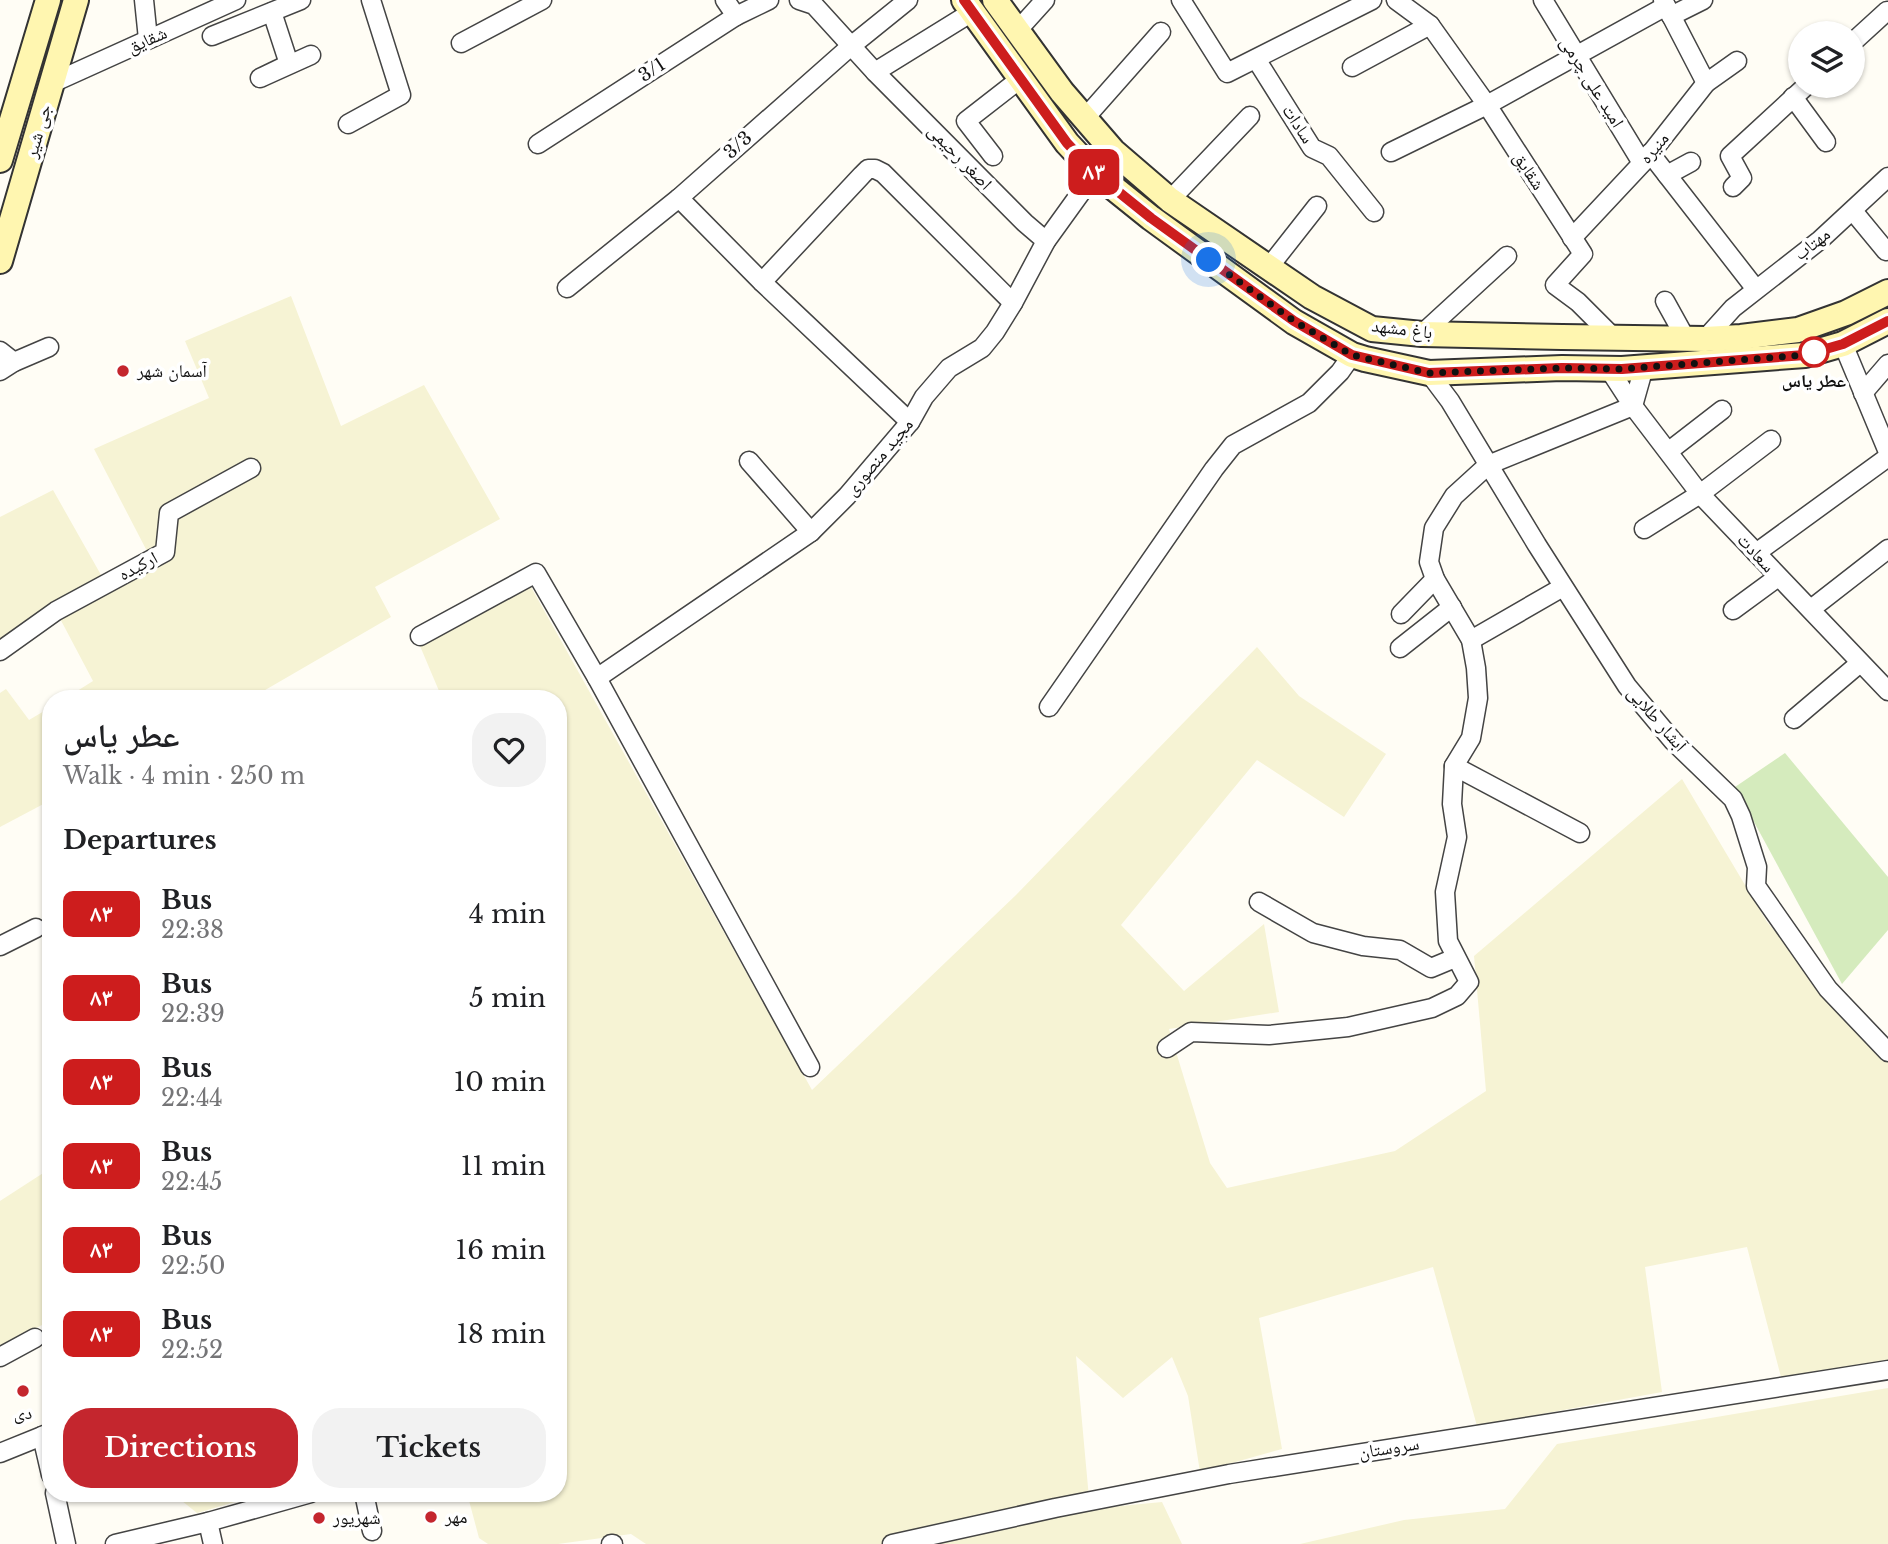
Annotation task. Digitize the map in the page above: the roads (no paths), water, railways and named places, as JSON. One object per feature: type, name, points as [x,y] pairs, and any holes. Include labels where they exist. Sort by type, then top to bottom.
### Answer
[{"type":"main road","name":"جی شیر","points":[[0,160],[48,0]]},
{"type":"main road","name":"جی شیر","points":[[0,261],[76,0]]},
{"type":"main road","name":"باغ مشهد","points":[[995,0],[1062,92],[1113,151],[1170,200],[1312,297],[1372,329],[1422,334],[1513,336],[1695,339],[1741,337],[1798,330],[1846,313],[1888,292]]},
{"type":"main road","name":"باغ مشهد","points":[[968,6],[1067,143],[1095,173],[1151,218],[1294,321],[1352,355],[1429,373],[1644,367],[1805,355],[1843,344],[1888,321]]},
{"type":"main road","points":[[1513,336],[1522,346],[1522,359],[1513,370]]},
{"type":"main road","points":[[1562,337],[1550,345],[1548,353],[1550,359],[1562,368]]},
{"type":"street","points":[[144,0],[148,39]]},
{"type":"street","name":"شقایق","points":[[59,80],[236,0]]},
{"type":"street","points":[[212,36],[301,0]]},
{"type":"street","points":[[348,124],[401,95],[370,0]]},
{"type":"street","points":[[461,43],[542,0]]},
{"type":"street","points":[[725,0],[736,16]]},
{"type":"street","name":"3/1","points":[[538,144],[736,16],[769,0]]},
{"type":"street","name":"3/3","points":[[567,288],[679,198],[851,46],[908,0]]},
{"type":"street","points":[[1017,31],[1045,0]]},
{"type":"street","points":[[1181,0],[1227,73],[1372,0]]},
{"type":"street","name":"شقایق","points":[[1396,0],[1430,25],[1487,105],[1573,238]]},
{"type":"street","name":"امید علی چرمی","points":[[1543,0],[1575,57],[1646,158],[1667,176],[1755,288]]},
{"type":"street","points":[[1391,152],[1487,105],[1667,7],[1703,0]]},
{"type":"street","name":"اصغر رحیمی","points":[[811,2],[875,72],[1046,241]]},
{"type":"street","points":[[875,72],[968,6]]},
{"type":"street","points":[[1667,7],[1706,83]]},
{"type":"street","points":[[1865,29],[1884,8]]},
{"type":"street","points":[[272,12],[289,64],[260,78],[311,55]]},
{"type":"street","points":[[1352,67],[1430,25]]},
{"type":"street","points":[[1085,118],[1161,32]]},
{"type":"street","name":"سادات","points":[[1256,59],[1312,148],[1329,156],[1374,212]]},
{"type":"street","name":"منیره","points":[[1573,238],[1646,158],[1706,83],[1737,61]]},
{"type":"street","points":[[993,156],[966,121],[1020,79]]},
{"type":"street","points":[[1733,187],[1742,178],[1730,156],[1793,98]]},
{"type":"street","points":[[1802,98],[1826,142]]},
{"type":"street","points":[[1170,200],[1250,116]]},
{"type":"street","points":[[1667,176],[1691,162]]},
{"type":"street","points":[[762,282],[862,175],[868,169],[875,169],[883,173],[1013,303]]},
{"type":"street","name":"مجید منصوری","points":[[597,678],[811,532],[847,496],[910,422],[924,397],[949,368],[982,348],[1013,303],[1046,241],[1095,173]]},
{"type":"street","name":"مهتاب","points":[[1695,339],[1853,211],[1888,177]]},
{"type":"street","points":[[679,198],[762,282],[910,422]]},
{"type":"street","points":[[1269,267],[1317,206]]},
{"type":"street","points":[[1853,211],[1886,251]]},
{"type":"street","points":[[1573,238],[1583,254],[1555,285],[1578,303],[1613,338]]},
{"type":"street","points":[[1422,334],[1507,256]]},
{"type":"street","points":[[1665,301],[1695,339]]},
{"type":"street","points":[[1733,308],[1741,337]]},
{"type":"street","points":[[1756,552],[1888,454],[1843,344]]},
{"type":"street","points":[[5,361],[49,347]]},
{"type":"street","points":[[1049,707],[1233,445],[1309,403],[1340,372],[1352,355]]},
{"type":"street","points":[[1863,393],[1888,364]]},
{"type":"street","points":[[1167,1048],[1191,1032],[1269,1035],[1348,1027],[1432,1007],[1457,996],[1469,982],[1448,941],[1445,892],[1457,836],[1451,804],[1454,766],[1471,738],[1478,698],[1471,640],[1435,579],[1429,562],[1434,528],[1454,496],[1488,465],[1633,406],[1644,367]]},
{"type":"street","name":"سعادت","points":[[1609,369],[1633,406],[1700,494],[1888,691]]},
{"type":"street","name":"آبشار طلایی","points":[[1429,373],[1450,401],[1563,587],[1627,686],[1673,741],[1733,799],[1757,867],[1756,886],[1828,989],[1888,1052]]},
{"type":"street","points":[[1669,451],[1722,410]]},
{"type":"street","points":[[1644,529],[1700,494],[1771,440]]},
{"type":"street","points":[[749,461],[811,532]]},
{"type":"street","name":"ارکیده","points":[[0,651],[57,611],[165,552],[169,513],[251,468]]},
{"type":"street","points":[[1811,609],[1888,549]]},
{"type":"street","points":[[420,636],[536,573],[597,678],[810,1068]]},
{"type":"street","points":[[1733,610],[1778,577]]},
{"type":"street","points":[[1401,614],[1435,579]]},
{"type":"street","points":[[1471,640],[1563,587]]},
{"type":"street","points":[[1400,648],[1452,607]]},
{"type":"street","points":[[1794,719],[1860,663]]},
{"type":"street","points":[[1454,766],[1580,833]]},
{"type":"street","points":[[1259,902],[1313,933],[1363,946],[1400,950],[1431,968],[1455,958]]},
{"type":"street","points":[[0,946],[36,928]]},
{"type":"street","points":[[0,1357],[35,1338]]},
{"type":"street","name":"سروستان","points":[[892,1544],[1229,1474],[1888,1370]]},
{"type":"street","points":[[0,1452],[42,1436]]},
{"type":"street","points":[[57,1502],[66,1544]]},
{"type":"street","points":[[115,1544],[279,1502]]},
{"type":"street","points":[[366,1502],[372,1531]]},
{"type":"street","points":[[208,1522],[213,1544]]},
{"type":"place","name":"عطر یاس","points":[[1814,352]]},
{"type":"place","name":"آسمان شهر","points":[[123,371]]},
{"type":"place","name":"دی","points":[[23,1391]]},
{"type":"place","name":"مهر","points":[[431,1517]]},
{"type":"place","name":"شهریور","points":[[319,1518]]}]
